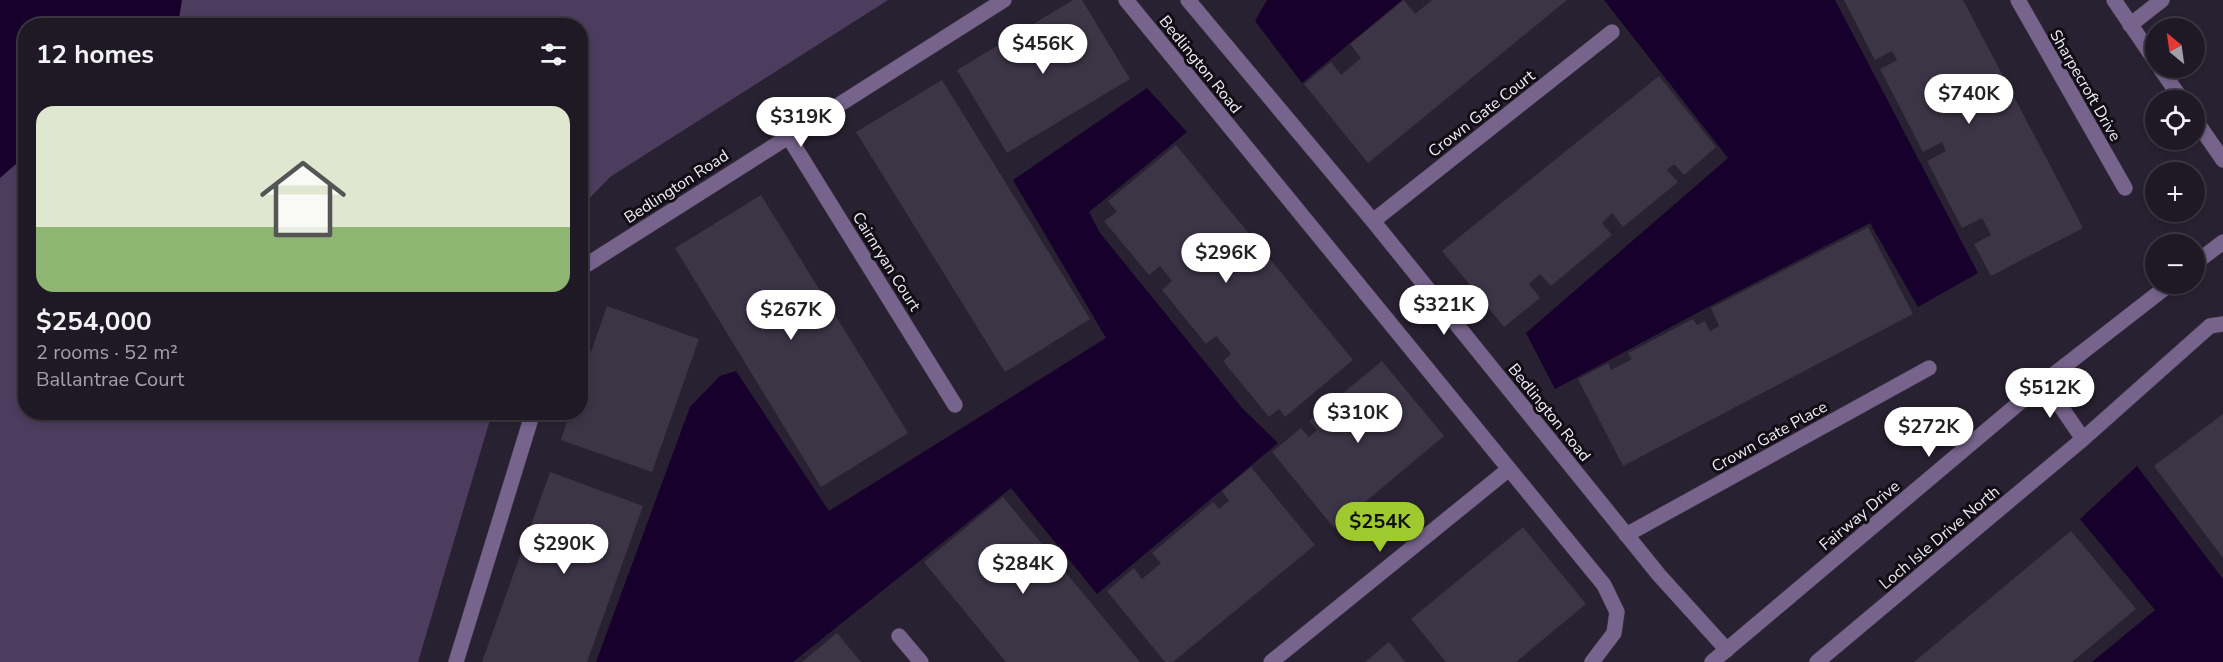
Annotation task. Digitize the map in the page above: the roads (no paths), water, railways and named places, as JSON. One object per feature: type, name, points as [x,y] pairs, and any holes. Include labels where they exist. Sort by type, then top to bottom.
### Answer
[{"type":"street","name":"Bedlington Road","points":[[588,263],[1004,0]]},
{"type":"street","name":"Bedlington Road","points":[[1126,0],[1604,585],[1617,612],[1614,633],[1592,662]]},
{"type":"street","name":"Bedlington Road","points":[[1188,0],[1372,221],[1659,575],[1726,650]]},
{"type":"street","name":"Sharpecroft Drive","points":[[2018,0],[2125,188]]},
{"type":"street","points":[[2114,0],[2145,46]]},
{"type":"street","points":[[2130,25],[2162,0]]},
{"type":"street","name":"Crown Gate Court","points":[[1372,221],[1612,32]]},
{"type":"street","points":[[2205,134],[2223,160]]},
{"type":"street","name":"Cairnryan Court","points":[[788,136],[955,405]]},
{"type":"street","points":[[2205,256],[2223,242]]},
{"type":"street","name":"Fairway Drive","points":[[1712,662],[2044,382],[2157,294]]},
{"type":"street","name":"Loch Isle Drive North","points":[[1817,662],[2216,325]]},
{"type":"street","name":"Crown Gate Place","points":[[1626,535],[1929,368]]},
{"type":"street","points":[[2044,382],[2083,439]]},
{"type":"street","points":[[456,662],[531,420]]},
{"type":"street","points":[[1271,662],[1509,469]]},
{"type":"street","points":[[898,636],[921,662]]}]
